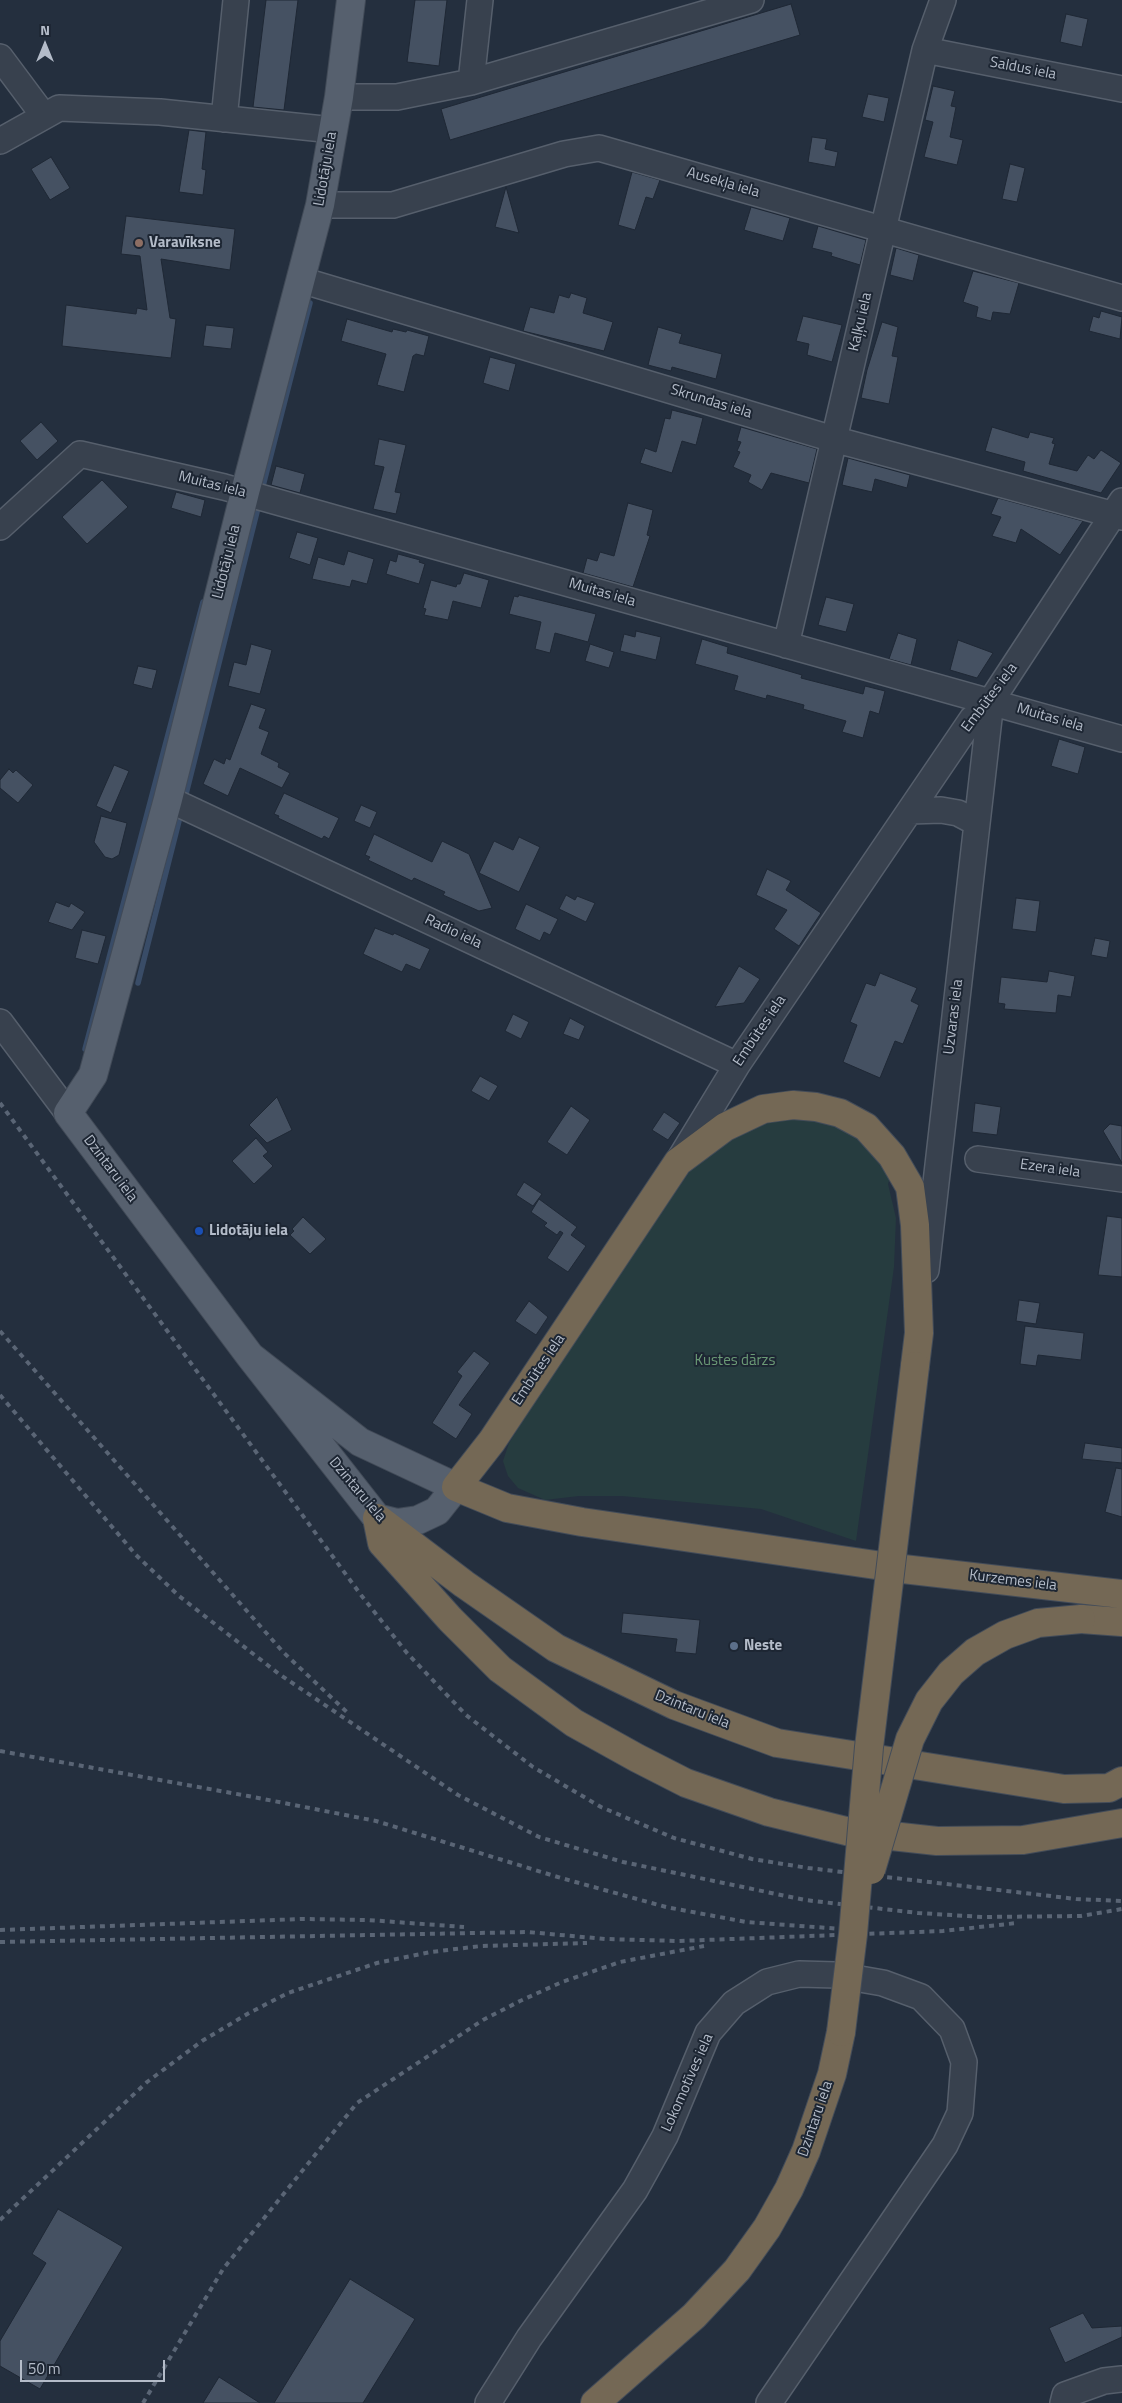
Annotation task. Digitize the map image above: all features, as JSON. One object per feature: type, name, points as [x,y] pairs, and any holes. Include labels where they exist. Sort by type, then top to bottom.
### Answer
[{"type":"highway","name":"Dzintaru iela","points":[[594,2403],[694,2316],[737,2270],[767,2228],[789,2189],[806,2151],[832,2074],[841,2032],[853,1934],[869,1747],[919,1332],[915,1225],[910,1187],[892,1156],[866,1127],[840,1113],[816,1107],[793,1105],[763,1109],[725,1127],[678,1162]]},
{"type":"highway","name":"Embūtes iela","points":[[456,1487],[492,1441],[678,1162]]},
{"type":"highway","name":"Kurzemes iela","points":[[456,1487],[507,1508],[582,1522],[903,1569],[1122,1594]]},
{"type":"highway","name":"Dzintaru iela","points":[[376,1518],[464,1584],[556,1648],[674,1705],[777,1743],[1064,1789],[1109,1788],[1122,1781]]},
{"type":"highway","points":[[376,1518],[382,1543],[450,1619],[500,1669],[574,1723],[686,1783],[769,1812],[846,1831],[938,1841],[1023,1840],[1122,1823]]},
{"type":"highway","points":[[853,1934],[910,1740],[929,1701],[951,1673],[975,1652],[1005,1634],[1038,1623],[1081,1619],[1121,1622]]},
{"type":"main road","name":"Lidotāju iela","points":[[68,1113],[93,1075],[168,799],[245,492],[301,280],[320,205],[339,97],[351,0]]},
{"type":"main road","name":"Dzintaru iela","points":[[68,1113],[250,1356],[376,1518]]},
{"type":"main road","points":[[250,1356],[360,1442],[456,1487]]},
{"type":"main road","name":"Embūtes iela","points":[[376,1518],[397,1523],[418,1520],[437,1511],[456,1487]]},
{"type":"street","points":[[224,119],[236,0]]},
{"type":"street","points":[[471,82],[480,0]]},
{"type":"street","points":[[339,97],[397,96],[471,82],[719,4],[752,0]]},
{"type":"street","name":"Kaļķu iela","points":[[786,646],[925,50],[943,0]]},
{"type":"street","name":"Saldus iela","points":[[925,50],[1122,89]]},
{"type":"street","points":[[0,57],[44,116]]},
{"type":"street","points":[[0,141],[59,108],[160,112],[333,130]]},
{"type":"street","name":"Ausekļa iela","points":[[320,205],[392,205],[564,154],[599,148],[1122,298]]},
{"type":"street","name":"Skrundas iela","points":[[301,280],[833,439],[1119,511]]},
{"type":"street","name":"Muitas iela","points":[[0,527],[80,454],[245,492],[786,646],[991,701],[1122,739]]},
{"type":"street","name":"Embūtes iela","points":[[678,1162],[737,1065],[972,719],[991,701],[1119,511]]},
{"type":"street","name":"Uzvaras iela","points":[[919,1332],[991,701]]},
{"type":"street","name":"Radio iela","points":[[168,799],[737,1065]]},
{"type":"street","points":[[910,811],[941,810],[958,813],[976,823]]},
{"type":"street","name":"Dzintaru iela","points":[[0,1022],[68,1113]]},
{"type":"street","name":"Ezera iela","points":[[978,1159],[1122,1178]]},
{"type":"street","name":"Lokomotīves iela","points":[[488,2403],[529,2338],[635,2190],[665,2136],[708,2033],[734,2003],[767,1982],[799,1974],[837,1975],[883,1983],[921,1997],[952,2029],[964,2062],[960,2113],[945,2145],[770,2403]]},
{"type":"street","points":[[1063,2403],[1065,2395],[1113,2380]]},
{"type":"green space","name":"Kustes dārzs","points":[[794,1115],[841,1125],[862,1138],[891,1174],[888,1184],[896,1218],[894,1267],[856,1541],[761,1509],[622,1496],[579,1496],[545,1500],[518,1488],[508,1476],[503,1461],[509,1443],[557,1365],[694,1165],[750,1124]]},
{"type":"building","points":[[266,0],[298,0],[284,110],[253,107]]},
{"type":"building","points":[[415,0],[447,0],[439,66],[407,62]]},
{"type":"building","points":[[791,4],[800,35],[450,140],[441,109]]},
{"type":"building","points":[[1066,14],[1088,19],[1082,47],[1060,42]]},
{"type":"building","points":[[933,86],[955,91],[951,106],[956,107],[950,137],[963,140],[957,165],[924,157],[933,122],[925,120]]},
{"type":"building","points":[[868,94],[889,98],[884,122],[862,117]]},
{"type":"building","points":[[189,130],[206,132],[202,169],[206,170],[203,195],[179,192]]},
{"type":"building","points":[[812,137],[827,139],[825,149],[838,152],[835,167],[808,162]]},
{"type":"building","points":[[51,157],[70,188],[50,200],[31,169]]},
{"type":"building","points":[[1010,164],[1025,168],[1017,202],[1002,199]]},
{"type":"building","points":[[632,172],[660,180],[653,199],[646,197],[635,230],[618,225]]},
{"type":"building","points":[[506,187],[519,233],[495,227]]},
{"type":"building","points":[[751,207],[790,218],[783,241],[744,230]]},
{"type":"building","points":[[126,216],[235,229],[230,270],[161,259],[170,318],[176,319],[171,358],[62,346],[66,305],[136,314],[137,308],[147,310],[140,256],[121,254]]},
{"type":"building","points":[[818,226],[866,240],[860,265],[831,256],[832,253],[812,248]]},
{"type":"building","points":[[896,248],[919,255],[913,281],[890,275]]},
{"type":"building","points":[[973,271],[1019,283],[1010,314],[993,312],[991,321],[976,317],[978,307],[963,302]]},
{"type":"building","points":[[571,293],[587,298],[583,313],[613,322],[604,351],[523,331],[530,307],[554,313],[559,295],[569,298]]},
{"type":"building","points":[[1101,311],[1122,317],[1120,339],[1089,331],[1093,316],[1099,318]]},
{"type":"building","points":[[803,316],[842,325],[832,362],[807,355],[809,344],[796,341]]},
{"type":"building","points":[[347,319],[392,332],[393,329],[406,332],[407,330],[429,336],[424,356],[416,354],[413,356],[404,392],[377,385],[386,354],[341,341]]},
{"type":"building","points":[[882,322],[898,327],[892,356],[898,357],[889,404],[861,398],[867,370]]},
{"type":"building","points":[[206,325],[234,328],[231,349],[203,346]]},
{"type":"building","points":[[658,327],[682,334],[679,343],[722,354],[716,379],[672,367],[671,371],[648,365]]},
{"type":"building","points":[[490,357],[516,364],[509,391],[483,383]]},
{"type":"building","points":[[672,410],[703,418],[696,445],[682,441],[672,473],[640,463],[645,448],[656,452],[665,418],[670,419]]},
{"type":"building","points":[[41,422],[58,441],[37,460],[20,441]]},
{"type":"building","points":[[741,427],[817,449],[809,483],[771,473],[762,490],[748,482],[751,475],[733,467],[740,452],[737,451],[741,442],[737,441]]},
{"type":"building","points":[[992,427],[1028,438],[1030,432],[1054,438],[1052,443],[1055,444],[1049,464],[1077,471],[1088,455],[1094,459],[1101,450],[1121,463],[1101,493],[1023,471],[1025,462],[985,451]]},
{"type":"building","points":[[379,439],[406,445],[395,492],[401,493],[396,514],[373,509],[384,467],[374,465]]},
{"type":"building","points":[[848,458],[910,475],[907,488],[875,479],[872,492],[842,485]]},
{"type":"building","points":[[276,466],[305,474],[300,493],[271,485]]},
{"type":"building","points":[[102,480],[128,507],[87,544],[62,517]]},
{"type":"building","points":[[176,492],[205,500],[201,517],[171,508]]},
{"type":"building","points":[[998,498],[1083,521],[1060,555],[1021,529],[1016,543],[992,536],[1001,517],[991,514]]},
{"type":"building","points":[[628,503],[653,510],[647,535],[650,536],[633,587],[583,573],[587,558],[597,561],[600,552],[614,556]]},
{"type":"building","points":[[297,532],[318,538],[310,565],[289,558]]},
{"type":"building","points":[[348,551],[374,559],[367,584],[352,580],[350,587],[312,579],[318,557],[344,565]]},
{"type":"building","points":[[398,554],[420,560],[419,562],[425,564],[419,584],[386,574],[390,560],[396,562]]},
{"type":"building","points":[[464,573],[489,580],[481,608],[453,601],[448,620],[424,615],[426,609],[423,608],[431,580],[456,587],[457,584],[460,584]]},
{"type":"building","points":[[519,595],[596,614],[588,642],[555,633],[550,653],[535,649],[541,622],[509,614],[514,596],[518,597]]},
{"type":"building","points":[[826,597],[854,604],[846,632],[818,625]]},
{"type":"building","points":[[636,631],[661,637],[656,660],[620,651],[624,634],[635,637]]},
{"type":"building","points":[[898,633],[917,639],[911,665],[889,659]]},
{"type":"building","points":[[702,639],[728,647],[727,653],[802,675],[801,678],[863,694],[865,686],[885,691],[879,714],[870,711],[863,738],[842,732],[846,721],[803,709],[804,705],[767,695],[766,699],[734,690],[738,676],[695,664]]},
{"type":"building","points":[[958,640],[993,653],[977,678],[950,670]]},
{"type":"building","points":[[251,644],[272,650],[260,694],[228,686],[234,662],[246,665]]},
{"type":"building","points":[[590,644],[614,652],[609,668],[585,661]]},
{"type":"building","points":[[138,666],[157,670],[152,689],[133,684]]},
{"type":"building","points":[[251,704],[266,709],[259,728],[269,732],[261,754],[279,763],[278,767],[290,773],[282,788],[240,768],[228,796],[203,784],[214,759],[224,764],[226,758],[230,760]]},
{"type":"building","points":[[1059,739],[1085,747],[1078,774],[1051,766]]},
{"type":"building","points":[[114,765],[129,771],[111,813],[96,806]]},
{"type":"building","points":[[9,769],[13,773],[16,770],[33,785],[18,803],[0,788],[0,780]]},
{"type":"building","points":[[284,793],[339,818],[329,839],[324,836],[322,839],[278,818],[279,816],[274,814]]},
{"type":"building","points":[[361,805],[377,812],[370,828],[354,821]]},
{"type":"building","points":[[101,816],[127,823],[119,855],[112,859],[105,857],[94,842]]},
{"type":"building","points":[[374,834],[432,862],[442,841],[469,854],[492,908],[479,911],[443,895],[445,892],[414,878],[412,881],[368,860],[370,857],[365,855]]},
{"type":"building","points":[[519,837],[540,847],[519,892],[479,873],[494,841],[513,850]]},
{"type":"building","points":[[767,869],[791,881],[786,890],[821,913],[799,946],[774,929],[787,910],[756,895]]},
{"type":"building","points":[[566,895],[575,900],[577,896],[595,903],[586,922],[559,909]]},
{"type":"building","points":[[1016,898],[1040,901],[1036,932],[1012,929]]},
{"type":"building","points":[[56,902],[69,907],[71,903],[85,912],[72,930],[48,922]]},
{"type":"building","points":[[526,904],[558,919],[550,935],[544,932],[540,941],[515,929]]},
{"type":"building","points":[[375,928],[393,935],[394,933],[430,949],[420,970],[406,964],[402,972],[363,954]]},
{"type":"building","points":[[82,930],[106,936],[98,964],[75,958]]},
{"type":"building","points":[[1095,938],[1110,941],[1107,958],[1091,955]]},
{"type":"building","points":[[739,966],[760,979],[744,1003],[715,1007]]},
{"type":"building","points":[[1049,971],[1075,976],[1071,997],[1058,995],[1056,1013],[1004,1009],[1005,1004],[998,1003],[1001,977],[1047,982]]},
{"type":"building","points":[[880,973],[917,988],[911,1001],[919,1005],[903,1044],[895,1041],[880,1078],[843,1062],[857,1025],[850,1022],[866,983],[875,986]]},
{"type":"building","points":[[513,1014],[529,1022],[521,1039],[505,1031]]},
{"type":"building","points":[[570,1018],[585,1026],[579,1040],[563,1034]]},
{"type":"building","points":[[480,1076],[498,1086],[489,1101],[471,1091]]},
{"type":"building","points":[[277,1097],[292,1130],[267,1143],[249,1125]]},
{"type":"building","points":[[975,1103],[1001,1107],[997,1135],[972,1132]]},
{"type":"building","points":[[571,1106],[590,1120],[567,1155],[547,1142]]},
{"type":"building","points":[[664,1112],[680,1123],[668,1140],[652,1130]]},
{"type":"building","points":[[1110,1124],[1122,1126],[1122,1163],[1103,1131]]},
{"type":"building","points":[[256,1138],[268,1152],[263,1156],[273,1166],[254,1184],[232,1161]]},
{"type":"building","points":[[524,1182],[542,1194],[533,1206],[516,1195]]},
{"type":"building","points":[[539,1199],[577,1227],[571,1235],[586,1246],[568,1272],[547,1258],[563,1233],[560,1231],[557,1235],[544,1226],[547,1223],[531,1212]]},
{"type":"building","points":[[1107,1216],[1122,1218],[1122,1277],[1098,1275]]},
{"type":"building","points":[[303,1217],[326,1239],[310,1254],[290,1235],[294,1231],[292,1229]]},
{"type":"building","points":[[1019,1300],[1040,1303],[1036,1324],[1016,1321]]},
{"type":"building","points":[[529,1301],[548,1317],[536,1335],[515,1321]]},
{"type":"building","points":[[1025,1326],[1084,1333],[1081,1360],[1038,1355],[1036,1366],[1020,1364]]},
{"type":"building","points":[[474,1351],[490,1363],[459,1405],[472,1414],[456,1439],[432,1423],[462,1376],[457,1372]]},
{"type":"building","points":[[1085,1443],[1122,1448],[1122,1463],[1082,1459]]},
{"type":"building","points":[[1116,1468],[1122,1469],[1122,1517],[1105,1512]]},
{"type":"building","points":[[623,1613],[700,1620],[696,1654],[675,1652],[677,1639],[621,1633]]},
{"type":"building","points":[[58,2209],[123,2247],[40,2389],[0,2366],[0,2341],[46,2263],[32,2254]]},
{"type":"building","points":[[350,2279],[415,2319],[363,2403],[274,2403]]},
{"type":"building","points":[[1083,2313],[1092,2328],[1122,2326],[1122,2337],[1065,2363],[1049,2328]]},
{"type":"building","points":[[219,2377],[260,2403],[203,2403]]},
{"type":"waterway","points":[[263,486],[310,303]]},
{"type":"waterway","points":[[186,794],[258,508]]},
{"type":"waterway","points":[[85,1049],[203,602]]},
{"type":"waterway","points":[[138,983],[179,821]]},
{"type":"railway","points":[[0,1103],[361,1595],[407,1653],[466,1715],[533,1767],[601,1807],[674,1838],[752,1859],[808,1868],[1076,1899],[1122,1901]]},
{"type":"railway","points":[[0,1331],[283,1652],[350,1715]]},
{"type":"railway","points":[[0,1395],[136,1555],[179,1596],[279,1674],[458,1795],[539,1837],[623,1862],[805,1900],[918,1913],[983,1917],[1081,1916],[1122,1909]]},
{"type":"railway","points":[[0,1751],[376,1821],[561,1878],[666,1907],[746,1922],[842,1929]]},
{"type":"railway","points":[[0,1930],[302,1919],[368,1920],[464,1927]]},
{"type":"railway","points":[[0,1942],[528,1932],[605,1939],[679,1941],[943,1931],[1017,1923]]},
{"type":"railway","points":[[0,2220],[147,2082],[202,2041],[249,2013],[288,1993],[377,1963],[431,1952],[481,1946],[587,1943]]},
{"type":"railway","points":[[143,2403],[223,2269],[357,2103],[483,2020],[520,2001],[562,1982],[620,1962],[704,1946]]},
{"type":"place","name":"Varavīksne","points":[[139,243]]},
{"type":"place","name":"Lidotāju iela","points":[[199,1231]]},
{"type":"place","name":"Neste","points":[[734,1646]]}]
